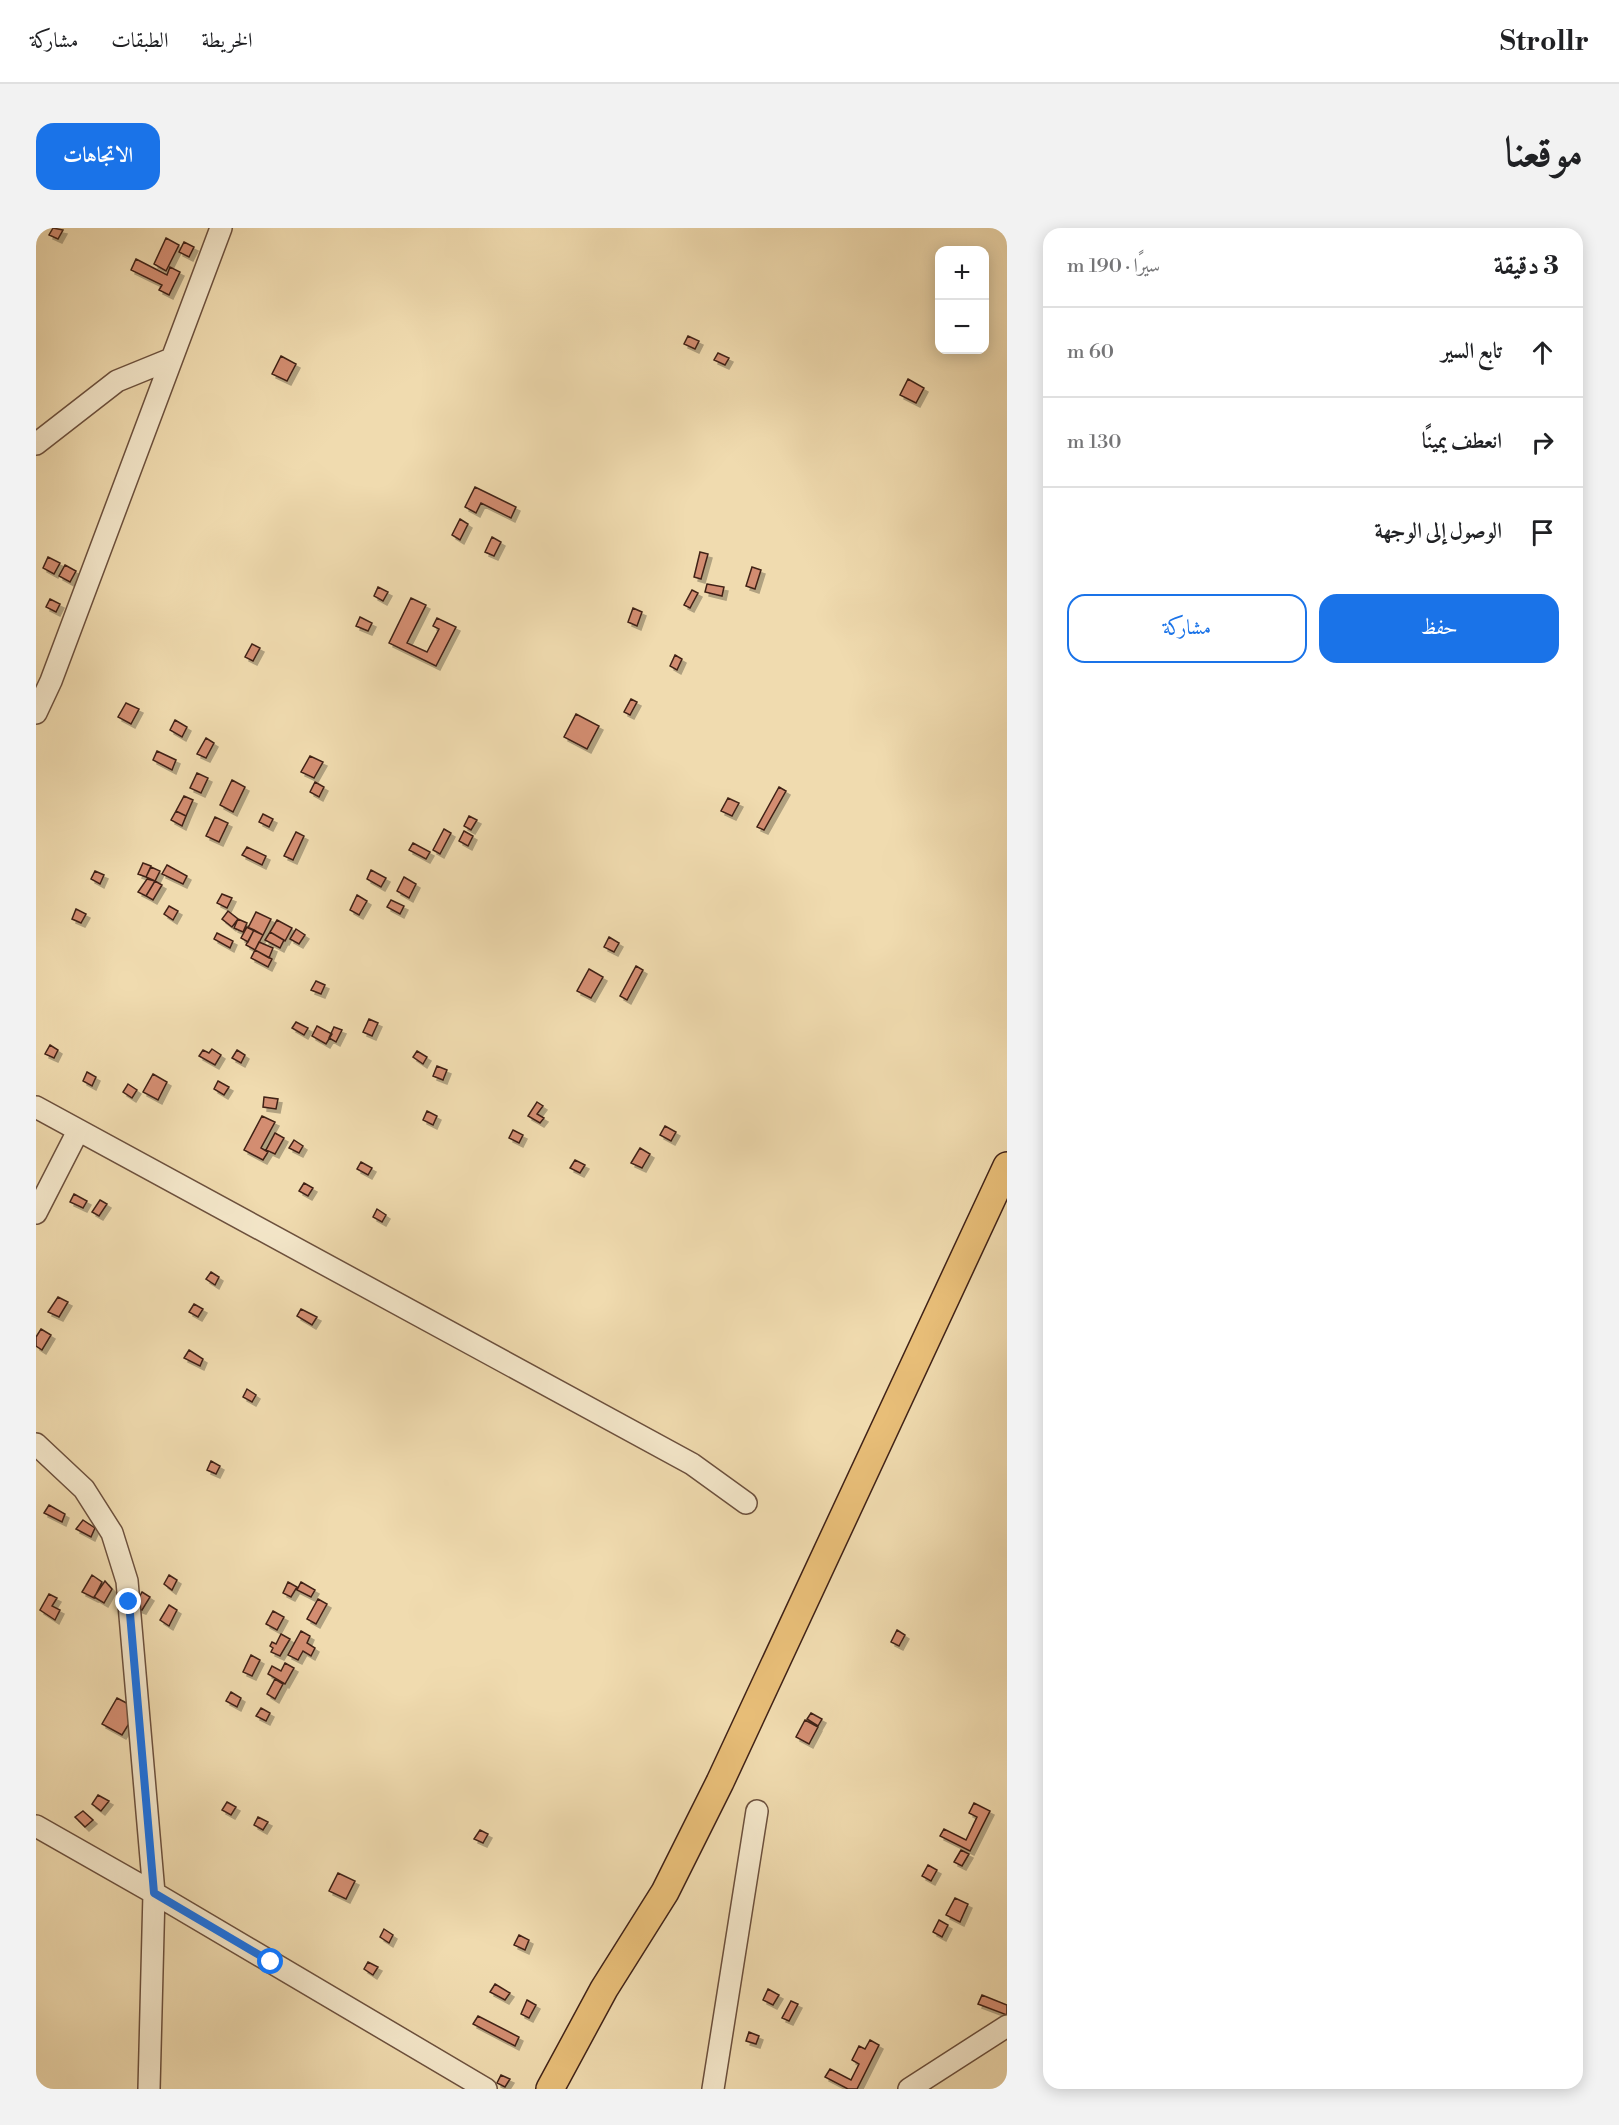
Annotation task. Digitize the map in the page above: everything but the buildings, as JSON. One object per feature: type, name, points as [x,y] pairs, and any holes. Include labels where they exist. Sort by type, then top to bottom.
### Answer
[{"type":"main road","points":[[550,2089],[604,1989],[665,1892],[720,1782],[1007,1166]]},
{"type":"street","points":[[36,713],[51,681],[221,228]]},
{"type":"street","points":[[36,444],[117,381],[171,359]]},
{"type":"street","points":[[36,1107],[692,1464],[746,1503]]},
{"type":"street","points":[[36,1213],[78,1131]]},
{"type":"street","points":[[39,1453],[84,1489],[112,1533],[127,1581],[154,1893],[149,2089]]},
{"type":"street","points":[[713,2089],[757,1811]]},
{"type":"street","points":[[36,1826],[486,2089]]},
{"type":"street","points":[[917,2087],[1007,2026]]},
{"type":"route","points":[[129,1602],[154,1893],[271,1962]]}]
